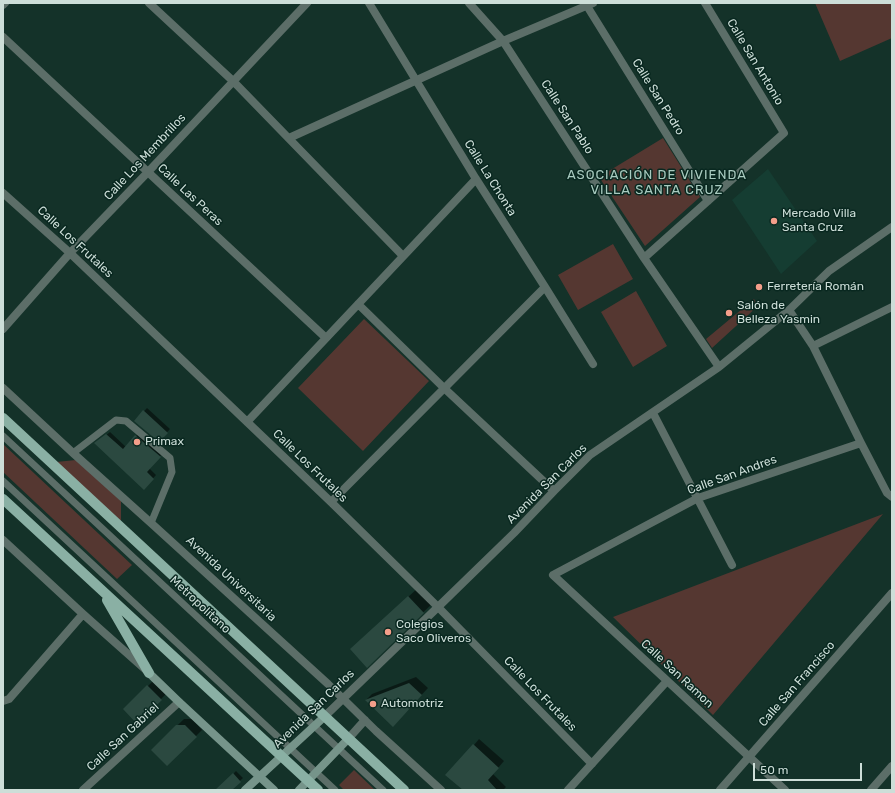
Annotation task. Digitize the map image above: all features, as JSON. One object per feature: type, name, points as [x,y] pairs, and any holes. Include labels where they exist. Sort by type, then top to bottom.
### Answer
[{"type":"main road","points":[[3,418],[404,790]]},
{"type":"main road","points":[[3,499],[318,790]]},
{"type":"main road","points":[[102,592],[149,673]]},
{"type":"street","points":[[149,3],[233,81],[403,256]]},
{"type":"street","name":"Calle Los Membrillos","points":[[3,329],[70,253],[307,3]]},
{"type":"street","name":"Calle La Chonta","points":[[369,3],[476,179],[594,364]]},
{"type":"street","name":"Calle San Pablo","points":[[469,3],[503,41],[644,258],[719,367]]},
{"type":"street","name":"Calle San Antonio","points":[[705,3],[784,133],[708,201]]},
{"type":"street","points":[[289,138],[503,41],[590,4]]},
{"type":"street","name":"Calle San Pedro","points":[[590,4],[708,201]]},
{"type":"street","name":"Calle Las Peras","points":[[3,37],[326,338]]},
{"type":"street","points":[[247,422],[476,179]]},
{"type":"street","name":"Calle Los Frutales","points":[[3,193],[70,253],[331,502],[438,607],[592,764]]},
{"type":"street","points":[[644,258],[708,201]]},
{"type":"street","name":"Avenida San Carlos","points":[[245,790],[438,607],[514,533],[590,455],[719,367],[789,310],[829,271],[892,227]]},
{"type":"street","points":[[331,502],[545,287]]},
{"type":"street","points":[[358,304],[444,388],[554,491]]},
{"type":"street","points":[[812,346],[892,307]]},
{"type":"street","points":[[789,310],[812,346],[861,443],[887,492],[892,497]]},
{"type":"street","name":"Avenida Universitaria","points":[[3,388],[343,698],[441,790]]},
{"type":"street","points":[[653,413],[732,566]]},
{"type":"street","name":"Calle San Andres","points":[[553,575],[698,498],[861,443]]},
{"type":"street","points":[[3,540],[149,673],[274,790]]},
{"type":"street","name":"Calle San Ramon","points":[[553,575],[785,790]]},
{"type":"street","name":"Calle San Francisco","points":[[720,790],[892,593]]},
{"type":"street","points":[[3,701],[9,699],[83,614]]},
{"type":"street","points":[[568,790],[667,681]]},
{"type":"street","name":"Calle San Gabriel","points":[[83,790],[179,702]]},
{"type":"street","points":[[299,790],[365,720]]},
{"type":"street","points":[[871,790],[892,766]]},
{"type":"lane","points":[[73,453],[116,420],[126,421],[170,458],[172,472],[151,523]]},
{"type":"lane","name":"Metropolitano","points":[[3,436],[383,790]]},
{"type":"lane","points":[[3,481],[335,790]]},
{"type":"shaded area","points":[[815,3],[892,3],[892,38],[840,61]]},
{"type":"shaded area","points":[[663,138],[700,197],[645,246],[599,177]]},
{"type":"shaded area","name":"Mercado Villa Santa Cruz","points":[[768,169],[817,241],[781,274],[732,200]]},
{"type":"shaded area","points":[[613,244],[633,279],[578,310],[558,275]]},
{"type":"shaded area","points":[[636,291],[667,346],[633,367],[601,312]]},
{"type":"shaded area","points":[[754,299],[758,306],[712,348],[706,339]]},
{"type":"shaded area","points":[[364,319],[429,381],[363,451],[298,388]]},
{"type":"shaded area","points":[[3,444],[132,565],[117,579],[3,472]]},
{"type":"shaded area","points":[[76,460],[121,501],[121,521],[56,462]]},
{"type":"shaded area","points":[[883,514],[713,715],[613,617]]},
{"type":"shaded area","points":[[354,770],[375,790],[344,790],[339,785]]},
{"type":"building","points":[[143,410],[168,433],[159,442],[134,421]]},
{"type":"building","points":[[106,434],[123,449],[135,435],[161,457],[147,472],[154,479],[144,490],[94,443]]},
{"type":"building","name":"Colegios Saco Oliveros","points":[[408,596],[424,613],[367,668],[350,649]]},
{"type":"building","points":[[409,683],[422,695],[393,727],[365,700]]},
{"type":"building","points":[[147,685],[162,700],[137,724],[123,709]]},
{"type":"building","points":[[176,725],[185,725],[197,737],[167,766],[151,750]]},
{"type":"building","points":[[473,744],[499,768],[488,780],[497,790],[463,790],[445,775]]},
{"type":"building","points":[[233,773],[241,782],[232,790],[215,790]]},
{"type":"place","name":"Mercado Villa Santa Cruz","points":[[774,221]]},
{"type":"place","name":"Ferretería Román","points":[[759,287]]},
{"type":"place","name":"Salón de Belleza Yasmin","points":[[729,313]]},
{"type":"place","name":"Primax","points":[[137,442]]},
{"type":"place","name":"Colegios Saco Oliveros","points":[[388,632]]},
{"type":"place","name":"Automotriz","points":[[373,704]]},
{"type":"district","name":"ASOCIACIÓN DE VIVIENDA VILLA SANTA CRUZ","points":[[657,182]]}]
